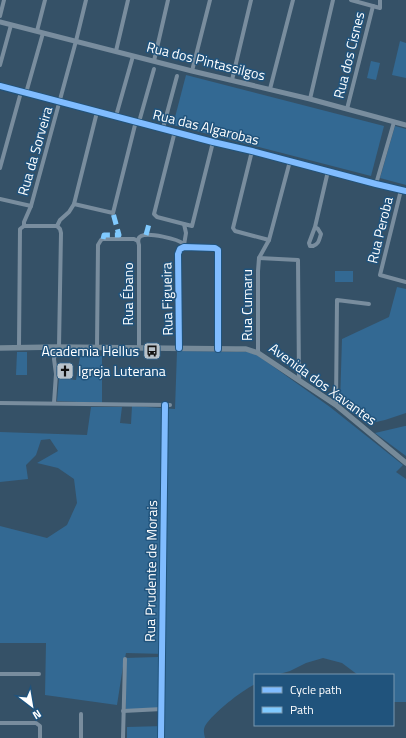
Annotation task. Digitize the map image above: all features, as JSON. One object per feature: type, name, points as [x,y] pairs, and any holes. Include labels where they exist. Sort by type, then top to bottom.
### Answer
[{"type":"main road","name":"Avenida dos Xavantes","points":[[0,348],[57,347],[246,349],[258,353],[336,405],[406,463]]},
{"type":"street","points":[[0,16],[4,0]]},
{"type":"street","points":[[37,31],[45,0]]},
{"type":"street","name":"Rua da Sorveira","points":[[24,226],[60,102],[86,0]]},
{"type":"street","points":[[116,51],[128,0]]},
{"type":"street","points":[[154,61],[168,0]]},
{"type":"street","points":[[192,71],[210,0]]},
{"type":"street","points":[[232,80],[251,0]]},
{"type":"street","points":[[270,89],[293,0]]},
{"type":"street","points":[[310,99],[333,0]]},
{"type":"street","points":[[351,0],[380,8],[380,0]]},
{"type":"street","name":"Rua dos Cisnes","points":[[347,109],[373,6]]},
{"type":"street","name":"Rua dos Pintassilgos","points":[[0,22],[192,71],[310,99],[406,125]]},
{"type":"street","points":[[0,65],[11,25]]},
{"type":"street","points":[[0,168],[44,33]]},
{"type":"street","points":[[116,116],[132,56]]},
{"type":"street","points":[[74,204],[113,213],[154,69]]},
{"type":"street","points":[[163,128],[177,76]]},
{"type":"street","name":"Rua das Algarobas","points":[[0,86],[404,190]]},
{"type":"street","points":[[57,226],[60,220],[69,212],[74,204],[97,112]]},
{"type":"street","points":[[376,184],[394,122]]},
{"type":"street","points":[[175,131],[154,212],[155,216],[157,217],[192,226],[213,142]]},
{"type":"street","points":[[252,151],[232,226],[235,231],[269,240]]},
{"type":"street","points":[[290,161],[269,240],[259,258],[298,260],[299,380]]},
{"type":"street","points":[[315,227],[321,234],[319,242],[316,245],[310,246],[328,171]]},
{"type":"street","name":"Rua Peroba","points":[[404,190],[380,275],[406,282]]},
{"type":"street","points":[[0,199],[31,206]]},
{"type":"street","name":"Rua Figueira","points":[[179,348],[178,254],[183,247],[186,233],[184,224]]},
{"type":"street","points":[[19,348],[19,231],[24,226],[57,226]]},
{"type":"street","points":[[0,403],[54,403],[56,374],[54,359],[57,347],[61,233],[60,228],[57,226]]},
{"type":"street","points":[[97,348],[98,245],[103,239],[134,239],[138,241],[140,236],[146,235],[179,241],[183,247],[215,248],[218,250],[218,349]]},
{"type":"street","name":"Rua Ébano","points":[[138,241],[139,348]]},
{"type":"street","name":"Rua Cumaru","points":[[258,353],[259,258]]},
{"type":"street","points":[[336,405],[337,300],[369,304]]},
{"type":"street","name":"Rua Prudente de Morais","points":[[54,403],[167,405],[161,738]]},
{"type":"street","points":[[122,738],[125,659]]},
{"type":"street","points":[[0,674],[39,674]]},
{"type":"street","points":[[123,710],[162,709]]},
{"type":"street","points":[[81,714],[81,738]]},
{"type":"street","points":[[0,724],[36,723],[40,726],[40,738]]},
{"type":"shaded area","points":[[400,41],[406,43],[406,78],[392,75]]},
{"type":"shaded area","points":[[371,61],[380,63],[376,80],[367,78]]},
{"type":"shaded area","points":[[186,75],[384,126],[371,176],[173,125]]},
{"type":"shaded area","points":[[395,126],[406,129],[406,185],[380,178]]},
{"type":"shaded area","points":[[335,271],[353,271],[353,282],[335,282]]},
{"type":"shaded area","points":[[397,287],[406,289],[406,413],[367,424],[340,403],[342,339],[389,317]]},
{"type":"shaded area","points":[[177,351],[248,352],[257,355],[330,407],[403,465],[396,472],[406,479],[406,702],[394,702],[394,674],[357,674],[342,663],[323,658],[280,674],[254,674],[254,685],[228,703],[214,715],[205,726],[205,738],[127,738],[127,727],[164,726],[166,654],[126,653],[125,658],[158,657],[158,709],[126,710],[124,660],[117,705],[45,695],[46,643],[0,643],[0,526],[47,538],[67,525],[77,503],[74,479],[58,468],[37,463],[58,451],[50,439],[41,440],[36,455],[26,465],[28,479],[0,482],[0,432],[87,435],[91,407],[122,407],[120,423],[131,424],[132,406],[175,409]]},
{"type":"shaded area","points":[[17,352],[27,352],[27,375],[16,375]]},
{"type":"shaded area","points":[[102,356],[102,403],[57,401],[59,378],[76,380],[80,357]]},
{"type":"shaded area","points":[[405,426],[406,456],[375,433]]},
{"type":"marked path","points":[[103,239],[104,235],[119,235],[113,213]]},
{"type":"marked path","points":[[146,235],[149,224]]},
{"type":"cycle path","points":[[0,86],[406,191]]},
{"type":"cycle path","points":[[179,348],[178,254],[180,249],[184,247],[215,248],[218,250],[218,349]]},
{"type":"cycle path","points":[[161,738],[165,405]]},
{"type":"place","name":"Academia Hellus","points":[[152,351]]},
{"type":"place","name":"Igreja Luterana","points":[[65,371]]}]
